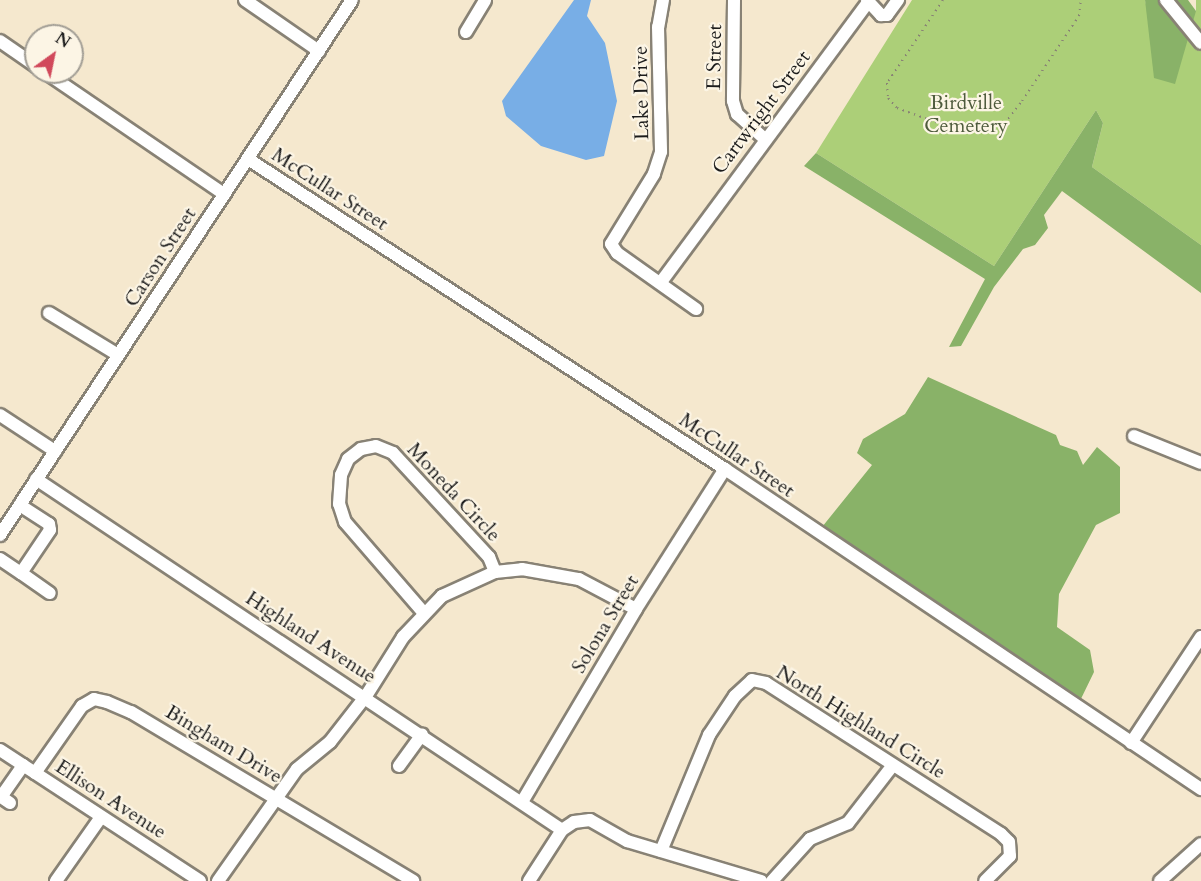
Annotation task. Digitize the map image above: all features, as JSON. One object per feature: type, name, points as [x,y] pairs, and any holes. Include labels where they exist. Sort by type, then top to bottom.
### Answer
[{"type":"street","points":[[245,0],[318,51]]},
{"type":"street","name":"Carson Street","points":[[0,535],[352,0]]},
{"type":"street","points":[[466,32],[485,0]]},
{"type":"street","name":"Lake Drive","points":[[661,282],[617,253],[611,244],[654,174],[661,152],[658,27],[663,0]]},
{"type":"street","name":"E Street","points":[[734,0],[733,101],[737,114],[764,138]]},
{"type":"street","name":"Cartwright Street","points":[[661,282],[764,138],[788,113],[868,1],[881,15],[887,15],[898,0]]},
{"type":"street","points":[[1166,0],[1201,43]]},
{"type":"street","points":[[0,41],[24,58]]},
{"type":"street","points":[[63,84],[224,194]]},
{"type":"street","name":"McCullar Street","points":[[248,159],[725,469],[1201,789]]},
{"type":"street","points":[[661,282],[696,309]]},
{"type":"street","points":[[49,313],[118,355]]},
{"type":"street","points":[[0,415],[55,451]]},
{"type":"street","points":[[1134,436],[1201,464]]},
{"type":"street","name":"Moneda Circle","points":[[423,612],[345,522],[339,504],[341,475],[348,459],[361,449],[376,446],[393,453],[489,557],[495,572]]},
{"type":"street","name":"Solona Street","points":[[522,802],[636,609],[725,469]]},
{"type":"street","name":"Highland Avenue","points":[[36,479],[366,696],[562,830]]},
{"type":"street","points":[[20,505],[49,524],[50,529],[21,573]]},
{"type":"street","points":[[0,560],[51,593]]},
{"type":"street","points":[[218,881],[297,769],[330,742],[366,696],[423,612],[442,596],[495,572],[522,569],[579,579],[636,609]]},
{"type":"street","points":[[1131,743],[1201,637]]},
{"type":"street","name":"North Highland Circle","points":[[661,851],[709,735],[735,696],[752,680],[766,683],[958,804],[1009,842],[1010,856],[985,881]]},
{"type":"street","name":"Bingham Drive","points":[[35,773],[72,719],[94,699],[131,712],[413,881]]},
{"type":"street","points":[[399,766],[422,734]]},
{"type":"street","name":"Ellison Avenue","points":[[0,750],[200,881]]},
{"type":"street","points":[[10,802],[1,797],[23,765]]},
{"type":"street","points":[[772,881],[810,839],[848,823],[893,765]]},
{"type":"street","points":[[56,881],[101,817]]},
{"type":"street","points":[[529,881],[562,830],[574,822],[590,820],[627,842],[761,881]]},
{"type":"street","points":[[1160,881],[1201,844]]},
{"type":"path","points":[[943,0],[887,82],[888,98],[897,108],[934,122],[988,132],[1002,128],[1022,101],[1079,16],[1081,0]]},
{"type":"green space","name":"Birdville Cemetery","points":[[912,0],[1145,0],[1150,22],[1196,11],[1196,0],[1201,0],[1201,245],[1092,167],[1103,123],[1096,110],[994,266],[816,153]]},
{"type":"green space","points":[[1145,0],[1188,0],[1196,11],[1175,84],[1154,78]]},
{"type":"green space","points":[[1096,110],[1103,123],[1092,167],[1201,245],[1201,293],[1062,191],[1044,215],[1048,228],[1035,245],[1023,249],[994,287],[961,346],[949,347],[985,279],[804,166],[816,153],[994,266]]},
{"type":"green space","points":[[928,377],[1056,435],[1060,445],[1077,451],[1083,465],[1097,447],[1120,467],[1120,513],[1096,525],[1059,594],[1057,627],[1090,650],[1094,672],[1077,707],[818,532],[872,465],[857,453],[863,439],[905,414]]},
{"type":"water","points":[[574,0],[591,0],[587,16],[605,43],[617,101],[604,156],[586,160],[541,146],[506,116],[502,101]]}]
